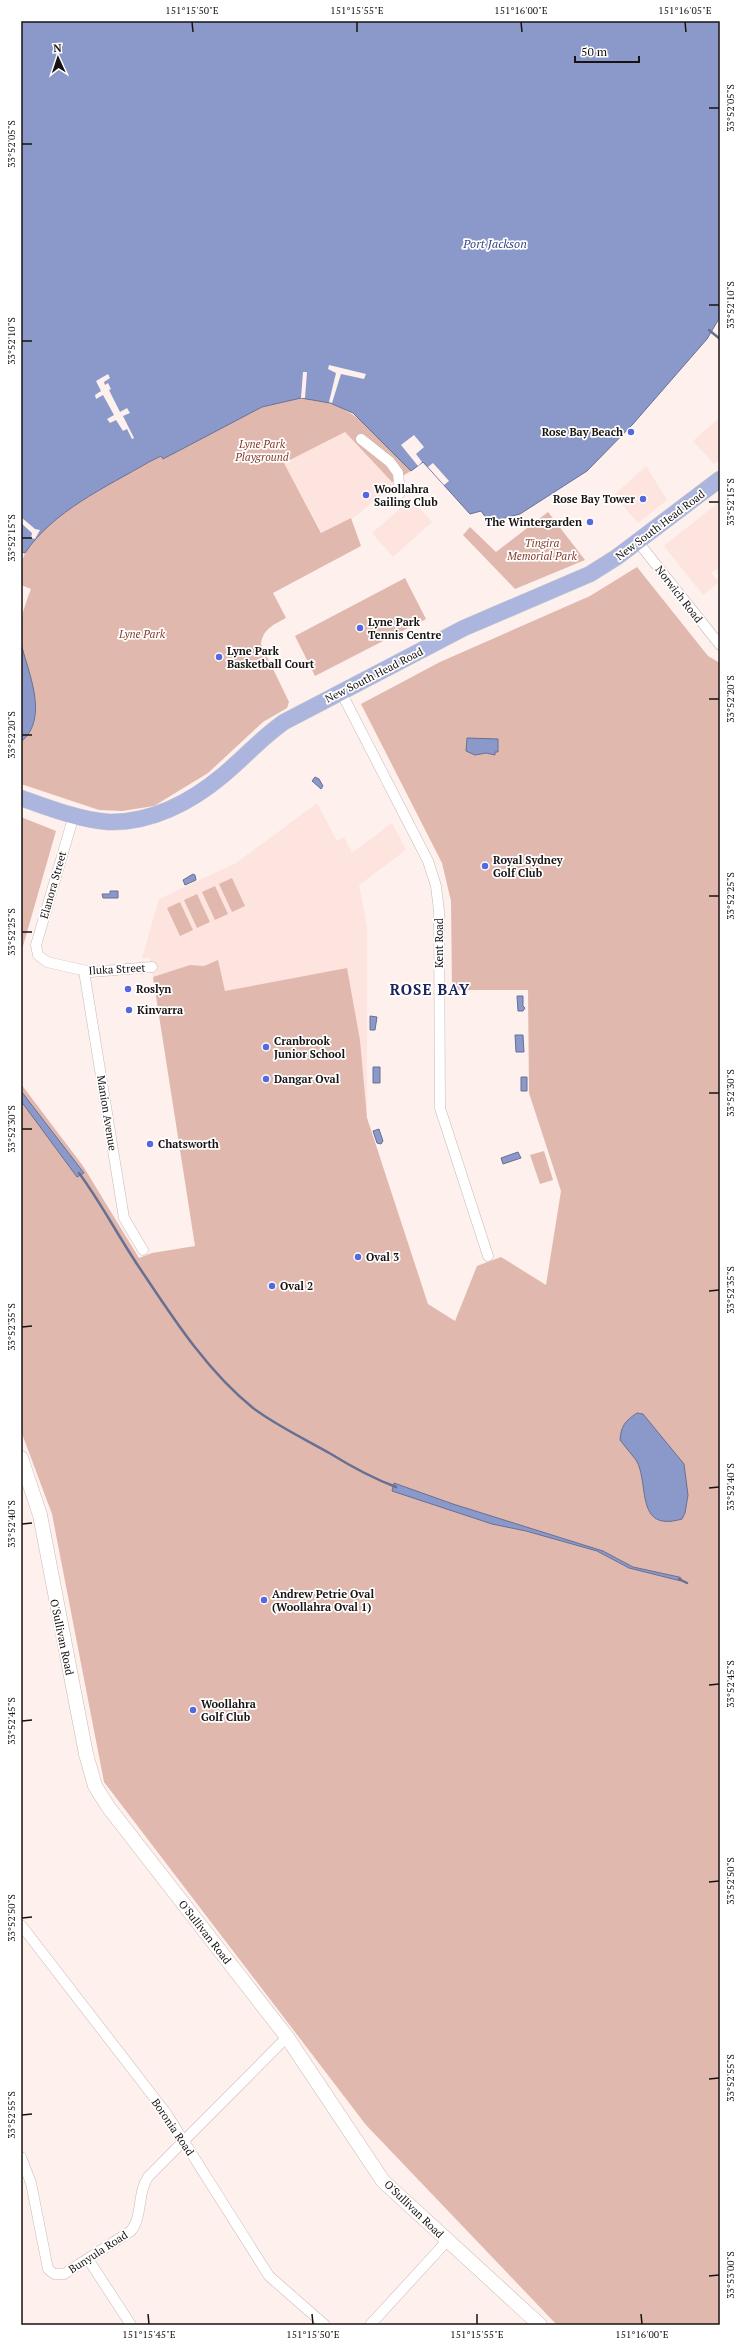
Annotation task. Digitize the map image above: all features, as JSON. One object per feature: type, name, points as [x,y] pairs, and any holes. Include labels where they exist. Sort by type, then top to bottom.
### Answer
[{"type":"main road","name":"New South Head Road","points":[[21,798],[95,820],[125,821],[142,819],[178,805],[223,775],[268,733],[301,712],[464,628],[580,580],[604,566],[638,542],[720,480]]},
{"type":"main road","name":"O'Sullivan Road","points":[[21,1458],[40,1515],[86,1754],[95,1786],[141,1849],[287,2037],[383,2181],[540,2325]]},
{"type":"street","points":[[361,439],[390,462],[398,473],[400,493]]},
{"type":"street","name":"Norwich Road","points":[[638,542],[720,645]]},
{"type":"street","name":"Kent Road","points":[[341,692],[425,855],[436,886],[439,911],[440,1108],[488,1256]]},
{"type":"street","name":"Elanora Street","points":[[38,955],[36,944],[74,815]]},
{"type":"street","name":"Iluka Street","points":[[38,955],[47,962],[84,971],[152,967]]},
{"type":"street","name":"Manion Avenue","points":[[84,971],[124,1218],[142,1250]]},
{"type":"street","name":"Boronia Road","points":[[21,1926],[166,2113],[269,2276],[325,2325]]},
{"type":"street","name":"Bunyula Road","points":[[21,2157],[31,2182],[48,2269],[54,2274],[64,2274],[134,2227],[143,2185],[183,2141],[287,2037]]},
{"type":"street","points":[[370,2325],[447,2241]]},
{"type":"street","points":[[88,2259],[131,2325]]},
{"type":"shaded area","points":[[720,417],[720,459],[714,464],[693,441]]},
{"type":"shaded area","points":[[345,432],[394,484],[356,516],[322,533],[284,463]]},
{"type":"shaded area","points":[[646,466],[667,500],[638,523],[614,495]]},
{"type":"shaded area","points":[[411,499],[432,522],[393,557],[372,533]]},
{"type":"shaded area","points":[[720,501],[720,567],[711,573],[719,582],[703,595],[664,546]]},
{"type":"shaded area","name":"Cranbrook Junior School","points":[[317,803],[337,841],[344,837],[352,853],[392,823],[406,850],[359,885],[367,926],[367,1118],[381,1159],[188,1195],[150,958],[142,958],[159,899],[236,863]]},
{"type":"green space","name":"Lyne Park","points":[[301,398],[320,401],[351,413],[364,422],[411,471],[392,482],[345,432],[284,463],[321,533],[351,518],[361,546],[273,593],[286,618],[273,625],[266,631],[261,644],[289,702],[287,708],[263,722],[208,773],[154,806],[122,811],[99,810],[21,784],[21,742],[30,732],[35,720],[36,708],[20,636],[22,616],[31,589],[21,585],[20,573],[22,561],[30,546],[43,531],[77,504],[149,462],[161,456],[163,459],[262,407]]},
{"type":"green space","name":"Tingira Memorial Park","points":[[548,512],[585,560],[515,589],[463,535],[470,527],[496,552]]},
{"type":"green space","name":"Royal Sydney Golf Club","points":[[637,567],[708,656],[720,663],[720,2325],[557,2325],[366,2125],[104,1782],[52,1514],[21,1431],[21,1084],[83,1166],[139,1258],[152,1253],[195,1246],[153,977],[190,965],[204,966],[218,960],[225,991],[347,968],[360,1040],[367,1118],[428,1304],[455,1321],[477,1266],[501,1257],[546,1285],[561,1191],[529,1093],[528,990],[452,990],[451,901],[442,863],[361,704],[440,662],[590,596]]},
{"type":"green space","name":"Lyne Park Tennis Centre","points":[[405,578],[426,619],[315,676],[295,636]]},
{"type":"green space","points":[[21,817],[56,831],[21,953]]},
{"type":"green space","points":[[232,878],[245,906],[232,912],[219,884]]},
{"type":"green space","points":[[215,886],[228,914],[215,920],[202,892]]},
{"type":"green space","points":[[197,894],[210,922],[197,928],[184,900]]},
{"type":"green space","points":[[180,902],[193,930],[180,936],[167,908]]},
{"type":"green space","points":[[544,1151],[553,1180],[540,1184],[530,1155]]},
{"type":"water","name":"Port Jackson","points":[[21,21],[720,21],[720,317],[707,339],[633,424],[587,471],[520,514],[489,522],[481,511],[470,514],[423,462],[411,471],[353,413],[330,403],[301,398],[262,407],[163,459],[161,456],[149,462],[81,501],[65,512],[37,538],[25,553],[21,552]]},
{"type":"water","points":[[21,643],[32,681],[36,708],[34,721],[30,732],[21,742]]},
{"type":"water","points":[[467,738],[498,739],[498,752],[495,752],[495,755],[486,753],[475,755],[466,751]]},
{"type":"water","points":[[315,777],[319,779],[323,786],[321,789],[312,781]]},
{"type":"water","points":[[193,874],[195,875],[196,880],[185,885],[183,880]]},
{"type":"water","points":[[110,891],[118,891],[118,898],[103,898],[102,894],[110,894]]},
{"type":"water","points":[[517,996],[523,996],[523,1006],[525,1008],[523,1011],[518,1011]]},
{"type":"water","points":[[370,1016],[377,1017],[375,1030],[370,1030]]},
{"type":"water","points":[[515,1035],[523,1035],[524,1052],[516,1052]]},
{"type":"water","points":[[373,1067],[380,1067],[380,1083],[373,1083]]},
{"type":"water","points":[[521,1077],[527,1077],[527,1091],[521,1091]]},
{"type":"water","points":[[21,1091],[84,1173],[77,1177],[21,1101]]},
{"type":"water","points":[[379,1129],[383,1141],[381,1144],[377,1143],[373,1131]]},
{"type":"water","points":[[518,1152],[521,1158],[503,1164],[501,1158]]},
{"type":"water","points":[[637,1413],[643,1414],[684,1464],[688,1495],[685,1513],[682,1519],[667,1521],[657,1519],[650,1513],[646,1503],[640,1470],[636,1460],[620,1440],[621,1431],[624,1424]]},
{"type":"water","points":[[394,1483],[453,1504],[603,1551],[633,1567],[679,1577],[681,1578],[681,1581],[629,1568],[597,1551],[526,1531],[492,1524],[392,1491]]},
{"type":"pier","points":[[329,365],[366,374],[364,379],[341,374],[332,403],[329,402],[336,373],[328,369]]},
{"type":"pier","points":[[303,372],[307,372],[305,398],[301,398]]},
{"type":"pier","points":[[108,374],[110,378],[104,382],[105,385],[108,383],[111,389],[109,390],[120,412],[127,408],[130,413],[123,416],[134,438],[132,439],[127,429],[123,431],[116,420],[110,423],[107,419],[114,415],[103,395],[96,399],[95,395],[101,391],[96,381]]},
{"type":"pier","points":[[414,435],[424,447],[416,454],[422,462],[418,466],[401,445]]},
{"type":"pier","points":[[433,463],[449,481],[444,485],[428,467]]},
{"type":"pier","points":[[21,517],[35,529],[40,530],[35,539],[31,538],[32,533],[21,523]]},
{"type":"waterway","points":[[709,330],[720,339]]},
{"type":"waterway","points":[[79,1173],[178,1325],[206,1361],[236,1393],[262,1415],[281,1427],[362,1472],[396,1487]]},
{"type":"waterway","points":[[679,1579],[687,1583]]},
{"type":"place","name":"Rose Bay Beach","points":[[631,432]]},
{"type":"place","name":"Woollahra Sailing Club","points":[[366,495]]},
{"type":"place","name":"Rose Bay Tower","points":[[643,499]]},
{"type":"place","name":"The Wintergarden","points":[[590,522]]},
{"type":"place","name":"Lyne Park Tennis Centre","points":[[360,628]]},
{"type":"place","name":"Lyne Park Basketball Court","points":[[219,657]]},
{"type":"place","name":"Royal Sydney Golf Club","points":[[485,866]]},
{"type":"place","name":"Roslyn","points":[[128,989]]},
{"type":"place","name":"Kinvarra","points":[[129,1010]]},
{"type":"place","name":"Cranbrook Junior School","points":[[266,1047]]},
{"type":"place","name":"Dangar Oval","points":[[266,1079]]},
{"type":"place","name":"Chatsworth","points":[[150,1144]]},
{"type":"place","name":"Oval 3","points":[[358,1257]]},
{"type":"place","name":"Oval 2","points":[[272,1286]]},
{"type":"place","name":"Andrew Petrie Oval (Woollahra Oval 1)","points":[[264,1600]]},
{"type":"place","name":"Woollahra Golf Club","points":[[193,1710]]},
{"type":"district","name":"ROSE BAY","points":[[430,989]]},
{"type":"park label","name":"Lyne Park Playground","points":[[262,450]]}]
